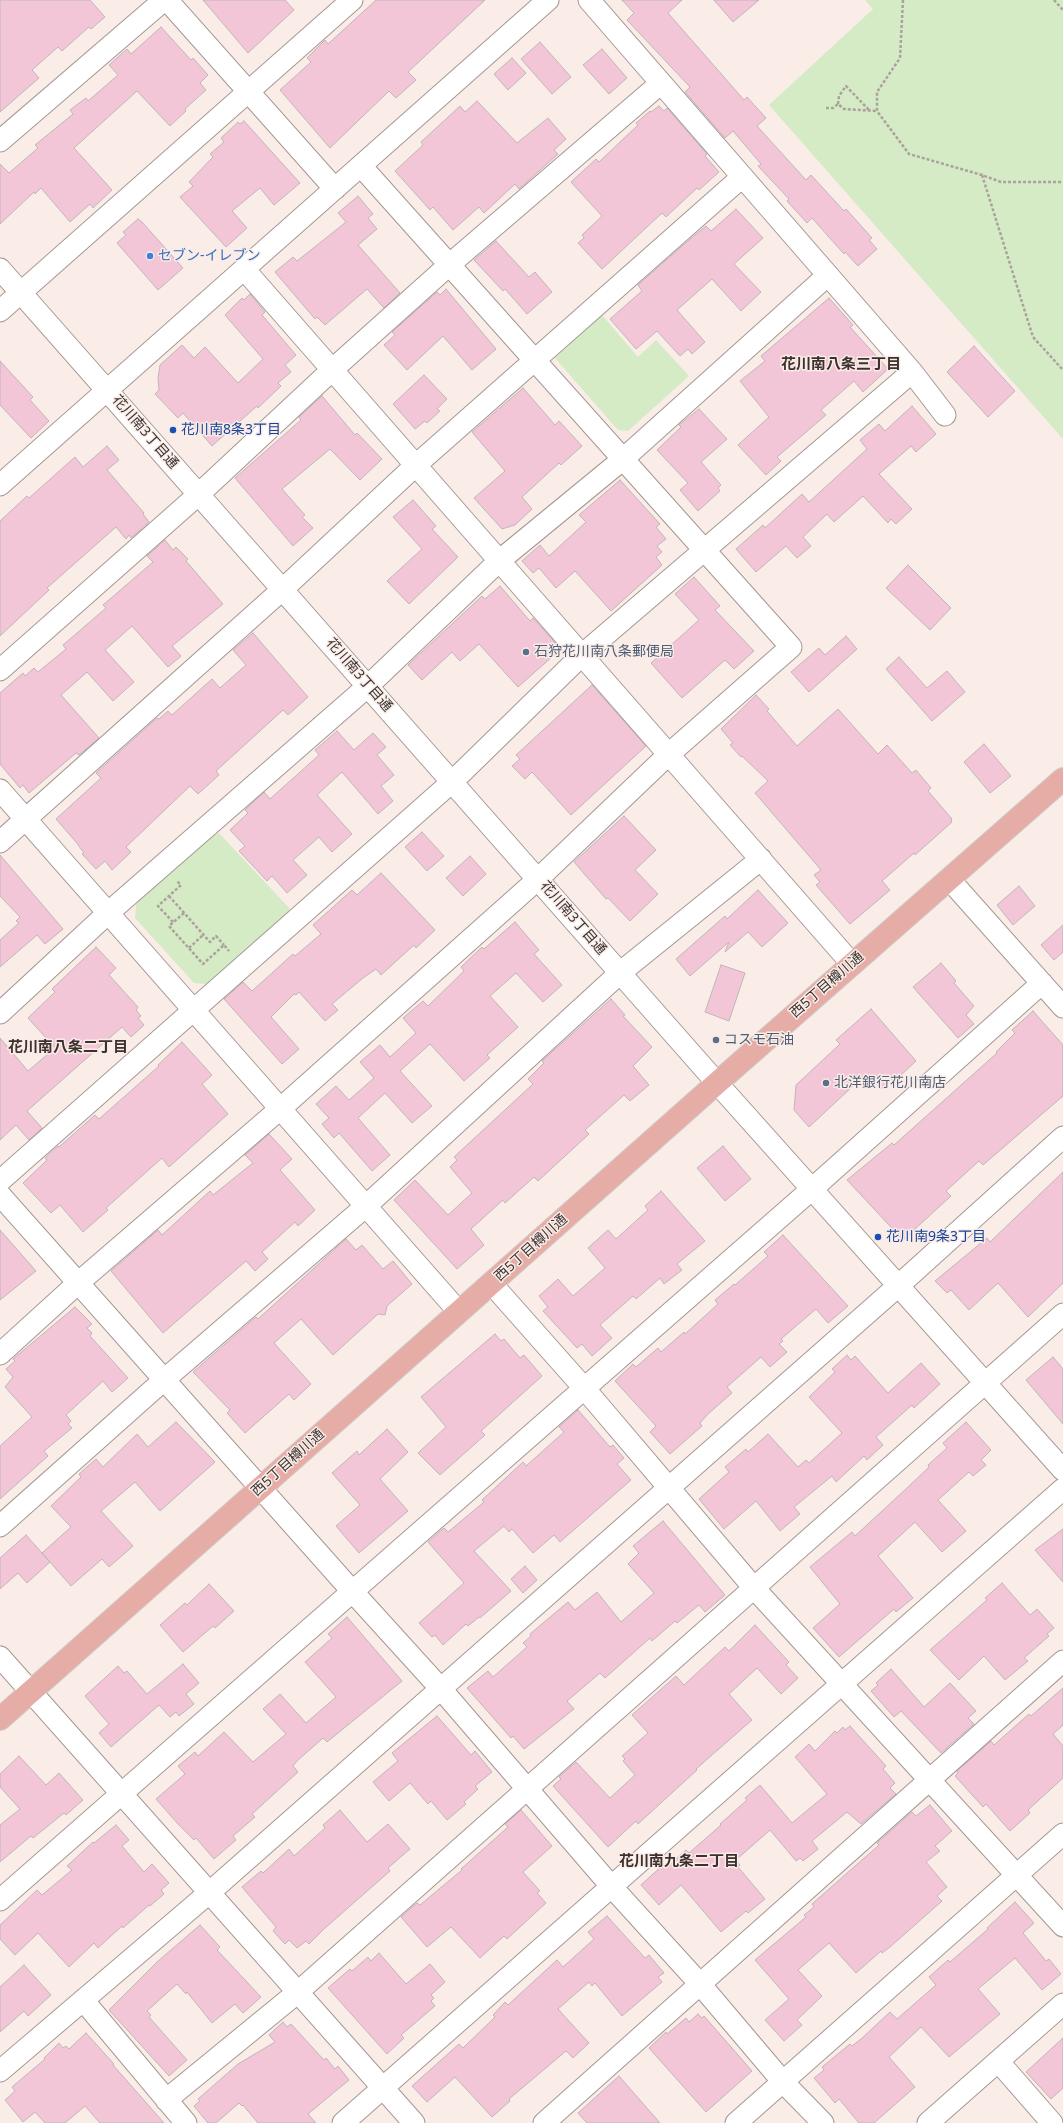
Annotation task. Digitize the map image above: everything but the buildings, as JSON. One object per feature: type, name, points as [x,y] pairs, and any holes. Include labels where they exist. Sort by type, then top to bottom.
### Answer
[{"type":"main road","name":"西5丁目樽川通","points":[[0,1719],[716,1083],[1063,779]]},
{"type":"street","points":[[0,140],[164,0]]},
{"type":"street","points":[[168,0],[335,189]]},
{"type":"street","points":[[0,311],[352,0]]},
{"type":"street","points":[[0,485],[548,0]]},
{"type":"street","points":[[589,0],[912,372],[945,415]]},
{"type":"street","points":[[0,670],[199,494],[332,370],[449,265],[661,83]]},
{"type":"street","points":[[0,1354],[78,1283],[280,1109],[538,879],[669,754],[791,647],[622,460],[361,166]]},
{"type":"street","points":[[0,842],[282,589],[416,465],[533,360],[742,177]]},
{"type":"street","name":"花川南3丁目通","points":[[0,269],[453,781],[621,972],[716,1083],[1063,1470]]},
{"type":"street","points":[[244,269],[852,964]]},
{"type":"street","points":[[0,1013],[108,913],[368,686],[499,561],[622,460],[828,275]]},
{"type":"street","points":[[0,1181],[453,781],[582,655],[912,372]]},
{"type":"street","points":[[0,790],[459,1312]]},
{"type":"street","points":[[0,1526],[165,1380],[366,1206],[621,972],[761,859]]},
{"type":"street","points":[[949,879],[1063,1007]]},
{"type":"street","points":[[0,1900],[812,1189],[1042,983]]},
{"type":"street","points":[[0,2071],[210,1892],[898,1286],[1063,1137]]},
{"type":"street","points":[[0,1195],[441,1689],[611,1886],[700,1984],[783,2082],[823,2123]]},
{"type":"street","points":[[491,1282],[584,1388],[668,1489],[754,1588],[1063,1926]]},
{"type":"street","points":[[166,2100],[298,1992],[1063,1314]]},
{"type":"street","points":[[343,2123],[382,2087],[1063,1489]]},
{"type":"street","points":[[0,1657],[414,2123]]},
{"type":"street","points":[[544,2123],[1063,1661]]},
{"type":"street","points":[[736,2123],[1063,1834]]},
{"type":"street","points":[[83,2000],[186,2123]]},
{"type":"street","points":[[928,2123],[1063,2004]]},
{"type":"street","points":[[998,2061],[1052,2123]]},
{"type":"path","points":[[903,0],[900,58],[877,92],[877,111],[909,154],[1001,182],[1063,182]]},
{"type":"path","points":[[1054,0],[1063,10]]},
{"type":"path","points":[[826,108],[833,108],[838,104],[839,96],[846,86],[869,110]]},
{"type":"path","points":[[838,104],[844,109],[877,111]]},
{"type":"path","points":[[982,175],[1032,337],[1063,370]]},
{"type":"path","points":[[164,865],[181,885],[158,906],[173,922]]},
{"type":"path","points":[[169,896],[210,942],[216,936],[242,968]]},
{"type":"path","points":[[184,913],[169,926],[203,964],[224,945]]},
{"type":"path","points":[[189,948],[204,935]]},
{"type":"green space","points":[[865,0],[1063,0],[1063,439],[769,105],[873,9]]},
{"type":"green space","points":[[602,315],[638,357],[656,340],[689,376],[628,431],[618,430],[555,358]]},
{"type":"green space","points":[[219,833],[290,909],[242,968],[205,984],[194,983],[135,918],[136,905],[164,865]]},
{"type":"place","name":"セブン-イレブン","points":[[150,256]]},
{"type":"place","name":"花川南8条3丁目","points":[[173,430]]},
{"type":"place","name":"石狩花川南八条郵便局","points":[[526,652]]},
{"type":"place","name":"コスモ石油","points":[[716,1040]]},
{"type":"place","name":"北洋銀行花川南店","points":[[826,1083]]},
{"type":"place","name":"花川南9条3丁目","points":[[878,1237]]},
{"type":"district","name":"花川南八条三丁目","points":[[841,365]]},
{"type":"district","name":"花川南八条二丁目","points":[[68,1048]]},
{"type":"district","name":"花川南九条二丁目","points":[[679,1862]]}]
